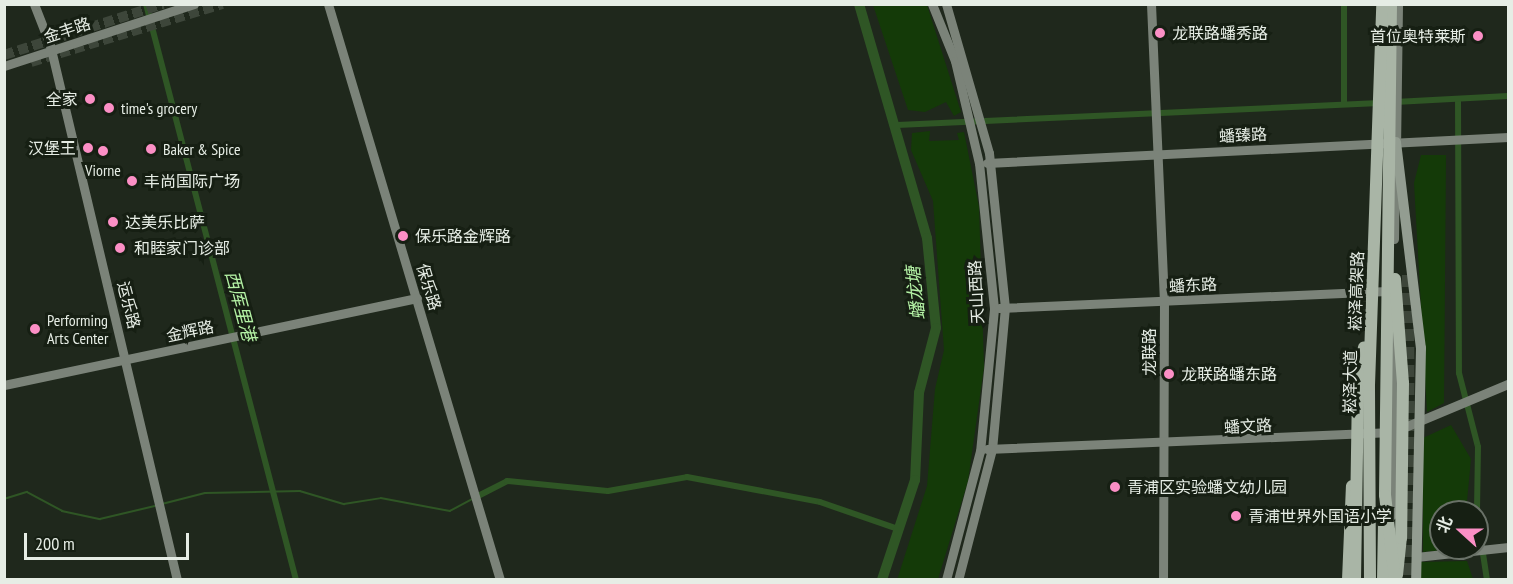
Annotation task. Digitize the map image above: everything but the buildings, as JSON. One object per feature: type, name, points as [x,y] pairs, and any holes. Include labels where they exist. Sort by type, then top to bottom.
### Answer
[{"type":"highway","name":"崧泽高架路","points":[[1368,579],[1370,294],[1382,4]]},
{"type":"highway","name":"崧泽高架路","points":[[1383,579],[1390,250],[1391,4]]},
{"type":"highway","points":[[1390,250],[1401,348],[1401,538],[1394,579]]},
{"type":"highway","points":[[1355,579],[1358,385],[1370,294]]},
{"type":"highway","points":[[1348,579],[1349,510],[1364,435]]},
{"type":"highway","points":[[1385,495],[1394,579]]},
{"type":"main road","points":[[1396,142],[1421,348],[1416,579]]},
{"type":"street","name":"运乐路","points":[[34,4],[51,48],[127,359],[177,579]]},
{"type":"street","points":[[156,14],[176,4]]},
{"type":"street","points":[[156,14],[194,4]]},
{"type":"street","name":"保乐路","points":[[328,4],[500,579]]},
{"type":"street","name":"天山西路","points":[[933,4],[968,110],[979,163],[994,309],[980,451],[946,579]]},
{"type":"street","name":"天山西路","points":[[946,4],[978,109],[991,162],[1005,307],[992,448],[958,579]]},
{"type":"street","name":"龙联路","points":[[1151,4],[1164,301],[1164,579]]},
{"type":"street","name":"崧泽大道","points":[[1368,579],[1364,435],[1377,4]]},
{"type":"street","points":[[1394,579],[1393,291],[1398,4]]},
{"type":"street","name":"金丰路","points":[[4,66],[51,48],[156,14]]},
{"type":"street","points":[[4,60],[51,48]]},
{"type":"street","name":"蟠臻路","points":[[979,163],[1509,137]]},
{"type":"street","name":"蟠东路","points":[[994,309],[1370,294],[1393,291]]},
{"type":"street","name":"金辉路","points":[[4,385],[417,298]]},
{"type":"street","name":"蟠文路","points":[[980,451],[992,448],[1163,445],[1393,432],[1419,424],[1509,384]]},
{"type":"street","points":[[1416,557],[1464,554],[1509,547]]},
{"type":"green space","points":[[873,5],[927,5],[961,112],[954,116],[946,102],[925,112],[908,110]]},
{"type":"green space","points":[[930,131],[929,141],[959,140],[957,133],[964,132],[979,207],[984,367],[968,481],[938,579],[897,580],[927,486],[935,389],[944,350],[933,201],[911,150],[912,133]]},
{"type":"green space","points":[[1421,155],[1446,155],[1444,403],[1427,412],[1414,183]]},
{"type":"green space","points":[[1451,425],[1471,459],[1467,500],[1429,500],[1429,551],[1423,552],[1423,438]]},
{"type":"green space","points":[[1467,561],[1473,579],[1420,579],[1420,562]]},
{"type":"waterway","name":"西厍里港","points":[[146,4],[296,580]]},
{"type":"waterway","name":"蟠龙塘","points":[[859,4],[927,238],[936,328],[919,393],[915,480],[882,580]]},
{"type":"waterway","points":[[1344,4],[1344,104]]},
{"type":"waterway","points":[[1395,102],[1508,96]]},
{"type":"waterway","points":[[1458,99],[1459,373],[1478,447],[1477,514],[1487,580]]},
{"type":"waterway","points":[[897,125],[1379,103]]},
{"type":"waterway","points":[[480,495],[507,481],[608,491],[687,477],[820,502],[898,529]]},
{"type":"waterway","points":[[162,504],[205,493],[300,491],[344,504],[381,498],[450,511],[471,500]]},
{"type":"waterway","points":[[4,499],[27,492],[62,511],[100,519],[155,506]]},
{"type":"tunnel","points":[[4,55],[163,4]]},
{"type":"tunnel","points":[[31,62],[222,4]]},
{"type":"tunnel","points":[[1408,275],[1409,580]]},
{"type":"place","name":"龙联路蟠秀路","points":[[1160,33]]},
{"type":"place","name":"首位奥特莱斯","points":[[1478,36]]},
{"type":"place","name":"全家","points":[[90,99]]},
{"type":"place","name":"time's grocery","points":[[109,108]]},
{"type":"place","name":"汉堡王","points":[[88,148]]},
{"type":"place","name":"Baker & Spice","points":[[151,149]]},
{"type":"place","name":"Viorne","points":[[103,151]]},
{"type":"place","name":"丰尚国际广场","points":[[132,181]]},
{"type":"place","name":"达美乐比萨","points":[[113,222]]},
{"type":"place","name":"保乐路金辉路","points":[[403,236]]},
{"type":"place","name":"和睦家门诊部","points":[[120,248]]},
{"type":"place","name":"Performing Arts Center","points":[[35,329]]},
{"type":"place","name":"龙联路蟠东路","points":[[1169,374]]},
{"type":"place","name":"青浦区实验蟠文幼儿园","points":[[1115,487]]},
{"type":"place","name":"青浦世界外国语小学","points":[[1236,516]]}]
